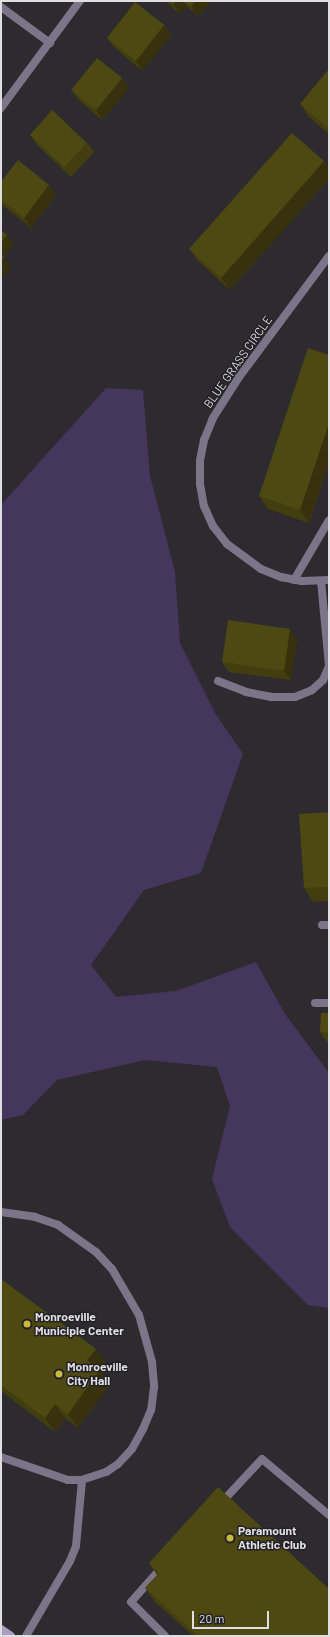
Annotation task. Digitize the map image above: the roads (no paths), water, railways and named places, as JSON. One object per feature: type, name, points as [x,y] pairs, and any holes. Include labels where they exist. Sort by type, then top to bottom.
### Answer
[{"type":"main road","points":[[1,1629],[11,1636]]},
{"type":"street","points":[[1,108],[80,1]]},
{"type":"street","points":[[1,8],[50,43]]},
{"type":"street","name":"BLUE GRASS CIRCLE","points":[[325,580],[294,580],[260,569],[241,556],[222,538],[213,526],[204,506],[200,484],[200,461],[204,440],[217,412],[239,377],[329,256]]},
{"type":"street","points":[[294,580],[329,520]]},
{"type":"street","points":[[218,680],[246,692],[271,697],[295,697],[312,690],[323,680],[329,666],[325,580]]},
{"type":"street","points":[[315,1003],[329,1003]]},
{"type":"street","points":[[1,1212],[35,1217],[58,1225],[96,1252],[112,1269],[127,1291],[147,1339],[154,1386],[151,1410],[132,1449],[118,1464],[106,1472],[82,1480],[55,1478],[1,1457]]},
{"type":"street","points":[[215,1510],[262,1459],[329,1515]]},
{"type":"street","points":[[26,1636],[70,1561],[76,1546],[82,1480]]},
{"type":"street","points":[[165,1636],[130,1602],[167,1562]]},
{"type":"place","name":"Monroeville Municiple Center","points":[[27,1324]]},
{"type":"place","name":"Monroeville City Hall","points":[[59,1374]]},
{"type":"place","name":"Paramount Athletic Club","points":[[230,1538]]}]
